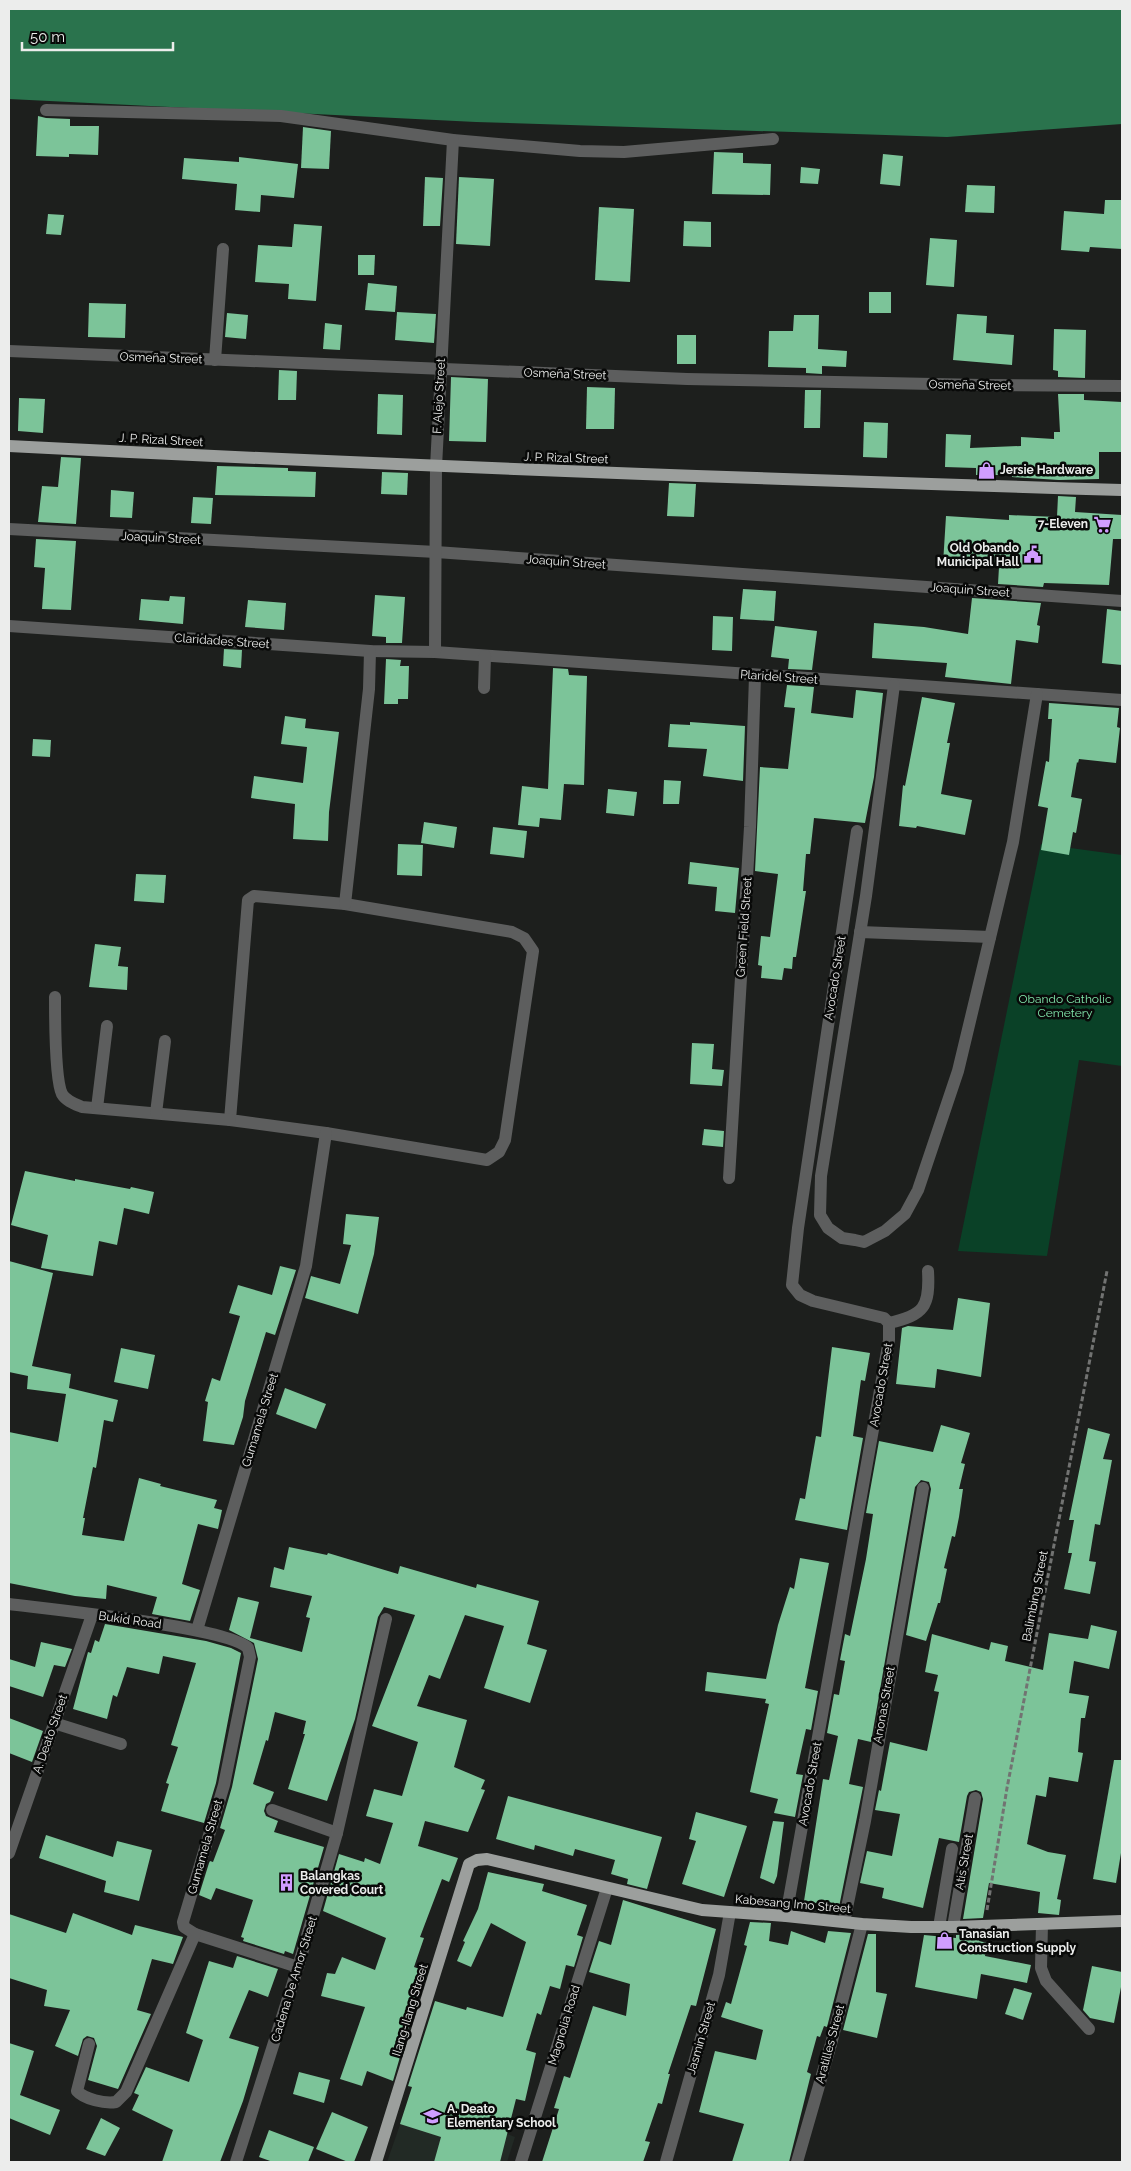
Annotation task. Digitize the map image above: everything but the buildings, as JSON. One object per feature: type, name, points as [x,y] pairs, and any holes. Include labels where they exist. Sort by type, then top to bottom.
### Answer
[{"type":"main road","name":"J. P. Rizal Street","points":[[9,446],[436,467],[800,481],[1122,490]]},
{"type":"main road","name":"Kabesang Imo Street","points":[[469,1864],[477,1860],[486,1859],[702,1910],[862,1924],[953,1927],[1122,1921]]},
{"type":"main road","name":"Ilang-Ilang Street","points":[[376,2162],[469,1864]]},
{"type":"street","points":[[46,110],[282,116],[453,140],[580,152],[624,152],[773,139]]},
{"type":"street","name":"F. Alejo Street","points":[[436,652],[436,467],[453,140]]},
{"type":"street","points":[[215,360],[223,249]]},
{"type":"street","name":"Osmeña Street","points":[[9,351],[707,380],[1122,386]]},
{"type":"street","name":"Joaquin Street","points":[[9,529],[436,552],[1122,601]]},
{"type":"street","name":"Claridades Street","points":[[9,626],[370,651],[436,652]]},
{"type":"street","points":[[345,904],[369,689],[370,651]]},
{"type":"street","name":"Plaridel Street","points":[[436,652],[755,676],[1122,700]]},
{"type":"street","points":[[484,688],[485,656]]},
{"type":"street","name":"Green Field Street","points":[[729,1178],[750,827],[755,676]]},
{"type":"street","points":[[894,685],[860,932],[821,1176],[820,1215],[828,1228],[842,1238],[864,1242],[885,1231],[905,1214],[918,1190],[958,1072],[1013,842],[1037,694]]},
{"type":"street","name":"Avocado Street","points":[[786,1916],[889,1340],[889,1322],[884,1318],[813,1301],[800,1295],[792,1285],[798,1228],[857,831]]},
{"type":"street","points":[[54,997],[58,1076],[62,1093],[76,1105],[230,1120],[326,1133],[487,1160],[499,1152],[505,1140],[533,950],[524,938],[512,932],[345,904],[254,896],[248,900],[230,1120]]},
{"type":"street","points":[[860,932],[990,937]]},
{"type":"street","points":[[97,1108],[107,1026]]},
{"type":"street","points":[[156,1113],[165,1041]]},
{"type":"street","name":"Gumamela Street","points":[[197,1630],[306,1266],[326,1133]]},
{"type":"street","points":[[889,1322],[914,1316],[922,1309],[929,1289],[928,1270]]},
{"type":"street","name":"Anonas Street","points":[[844,1922],[865,1821],[923,1488]]},
{"type":"street","name":"Bukid Road","points":[[9,1604],[197,1630],[242,1643],[248,1648]]},
{"type":"street","name":"A. Deato Street","points":[[9,1853],[92,1615]]},
{"type":"street","name":"Cadena De Amor Street","points":[[236,2162],[338,1833],[386,1619]]},
{"type":"street","name":"Gumamela Street","points":[[195,1934],[185,1930],[183,1922],[224,1785],[250,1657],[248,1648]]},
{"type":"street","points":[[54,1723],[122,1744]]},
{"type":"street","name":"Atis Street","points":[[953,1927],[975,1798]]},
{"type":"street","points":[[272,1810],[338,1833]]},
{"type":"street","points":[[939,1927],[952,1849]]},
{"type":"street","name":"Magnolia Road","points":[[520,2162],[607,1888]]},
{"type":"street","name":"Jasmin Street","points":[[666,2162],[719,1975],[730,1912]]},
{"type":"street","name":"Aratilles Street","points":[[797,2162],[831,2044],[862,1924]]},
{"type":"street","points":[[1042,1924],[1041,1968],[1046,1981],[1089,2029]]},
{"type":"street","points":[[88,2044],[77,2091],[80,2095],[101,2101],[116,2102],[126,2092],[195,1934],[298,1967]]},
{"type":"path","name":"Balimbing Street","points":[[985,1926],[1007,1788],[1107,1271]]},
{"type":"shaded area","points":[[9,9],[1122,9],[1122,124],[947,137],[476,122],[9,99]]},
{"type":"shaded area","name":"A. Deato Elementary School","points":[[410,2096],[515,2137],[507,2162],[387,2162]]},
{"type":"green space","name":"Obando Catholic Cemetery","points":[[1041,844],[1122,855],[1122,1066],[1079,1060],[1047,1256],[958,1251]]},
{"type":"place","name":"Jersie Hardware","points":[[986,470]]},
{"type":"place","name":"7-Eleven","points":[[1102,524]]},
{"type":"place","name":"Old Obando Municipal Hall","points":[[1033,555]]},
{"type":"place","name":"Balangkas Covered Court","points":[[286,1883]]},
{"type":"place","name":"Tanasian Construction Supply","points":[[945,1941]]},
{"type":"place","name":"A. Deato Elementary School","points":[[433,2116]]}]
